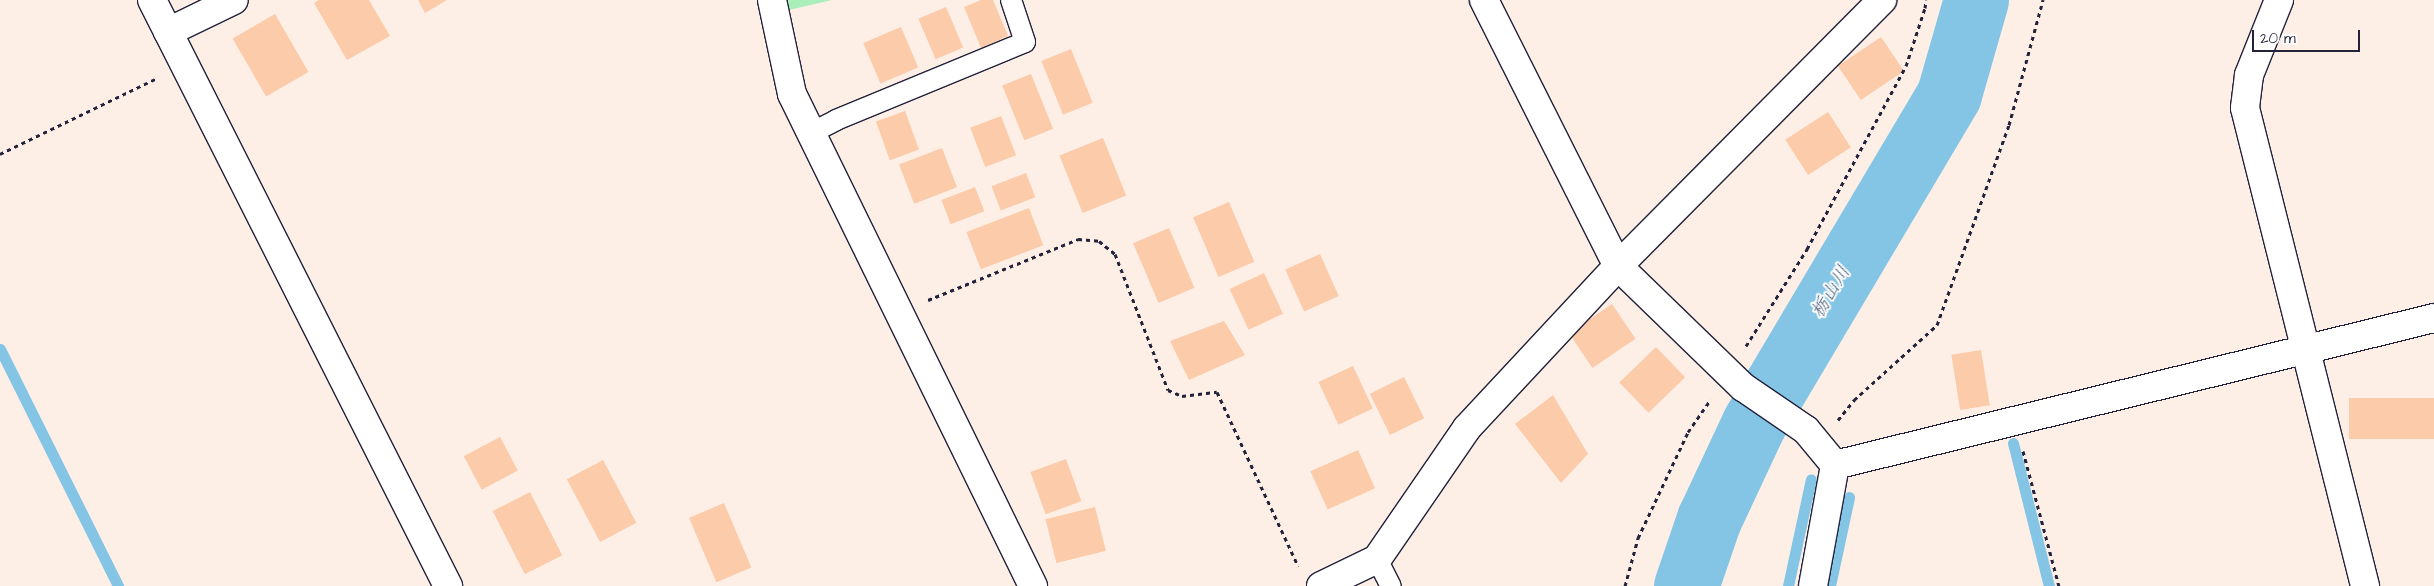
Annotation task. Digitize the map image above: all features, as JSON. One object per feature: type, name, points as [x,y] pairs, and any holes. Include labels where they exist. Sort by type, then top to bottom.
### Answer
[{"type":"street","points":[[152,0],[448,586]]},
{"type":"street","points":[[168,32],[234,0]]},
{"type":"street","points":[[772,0],[792,94],[1033,586]]},
{"type":"street","points":[[1484,0],[1618,266],[1736,381],[1812,437],[1835,465],[1813,586]]},
{"type":"street","points":[[1321,586],[1376,559],[1467,428],[1618,266],[1882,0]]},
{"type":"street","points":[[2279,0],[2249,75],[2245,108],[2304,350],[2365,586]]},
{"type":"street","points":[[1835,465],[2015,419],[2434,318]]},
{"type":"lane","points":[[812,133],[836,120],[1025,42],[1010,0]]},
{"type":"lane","points":[[1376,559],[1391,586]]},
{"type":"path","points":[[1625,586],[1638,538],[1688,432],[1736,381],[1906,66],[1926,8],[1926,0]]},
{"type":"path","points":[[1812,437],[1937,325],[2009,125],[2043,0]]},
{"type":"path","points":[[0,154],[184,65]]},
{"type":"path","points":[[899,312],[1078,239],[1099,241],[1116,254],[1168,390],[1182,396],[1217,392],[1299,568]]},
{"type":"path","points":[[2015,419],[2059,586]]},
{"type":"green space","points":[[787,0],[832,0],[789,10]]},
{"type":"building","points":[[319,0],[369,0],[390,36],[347,60],[314,3]]},
{"type":"building","points":[[418,0],[447,0],[425,13]]},
{"type":"building","points":[[981,0],[993,0],[1008,36],[981,48],[964,7]]},
{"type":"building","points":[[946,7],[963,48],[936,59],[918,19]]},
{"type":"building","points":[[275,14],[308,72],[266,97],[233,39]]},
{"type":"building","points":[[901,27],[918,68],[880,84],[863,43]]},
{"type":"building","points":[[1881,37],[1904,71],[1861,100],[1838,66]]},
{"type":"building","points":[[1071,49],[1093,103],[1063,115],[1041,61]]},
{"type":"building","points":[[1031,74],[1053,129],[1024,140],[1002,86]]},
{"type":"building","points":[[905,111],[919,150],[890,160],[876,122]]},
{"type":"building","points":[[1828,112],[1851,147],[1808,175],[1785,140]]},
{"type":"building","points":[[1001,116],[1016,155],[985,167],[970,128]]},
{"type":"building","points":[[1103,138],[1126,195],[1083,213],[1059,156]]},
{"type":"building","points":[[942,148],[957,187],[914,204],[899,164]]},
{"type":"building","points":[[1026,173],[1035,197],[1001,211],[991,186]]},
{"type":"building","points":[[975,187],[984,211],[951,224],[941,200]]},
{"type":"building","points":[[1229,202],[1254,262],[1218,277],[1193,217]]},
{"type":"building","points":[[1029,208],[1043,245],[981,269],[966,232]]},
{"type":"building","points":[[1169,228],[1194,288],[1158,303],[1133,243]]},
{"type":"building","points":[[1320,254],[1339,296],[1304,311],[1285,269]]},
{"type":"building","points":[[1264,273],[1283,314],[1249,330],[1230,289]]},
{"type":"building","points":[[1612,304],[1635,339],[1592,368],[1569,333]]},
{"type":"building","points":[[1224,321],[1245,355],[1189,380],[1170,341]]},
{"type":"building","points":[[1656,347],[1685,377],[1648,413],[1619,382]]},
{"type":"building","points":[[1981,350],[1990,405],[1960,410],[1951,355]]},
{"type":"building","points":[[1353,366],[1373,409],[1338,425],[1319,382]]},
{"type":"building","points":[[1404,377],[1424,418],[1390,435],[1370,394]]},
{"type":"building","points":[[1553,395],[1588,454],[1561,483],[1515,424]]},
{"type":"building","points":[[2349,398],[2434,398],[2434,439],[2349,439]]},
{"type":"building","points":[[500,437],[518,471],[482,490],[464,456]]},
{"type":"building","points":[[1358,450],[1375,488],[1328,510],[1310,471]]},
{"type":"building","points":[[1066,459],[1081,501],[1046,514],[1030,472]]},
{"type":"building","points":[[603,460],[636,523],[600,542],[567,479]]},
{"type":"building","points":[[530,492],[562,555],[525,574],[493,511]]},
{"type":"building","points":[[724,503],[751,567],[716,582],[689,518]]},
{"type":"building","points":[[1095,507],[1106,551],[1056,563],[1046,519]]},
{"type":"waterway","name":"栃山川","points":[[1686,586],[1709,519],[1754,423],[1949,94],[1976,0]]},
{"type":"waterway","points":[[0,349],[118,586]]},
{"type":"waterway","points":[[2013,443],[2049,586]]},
{"type":"waterway","points":[[1788,586],[1811,479]]},
{"type":"waterway","points":[[1830,586],[1849,497]]}]
